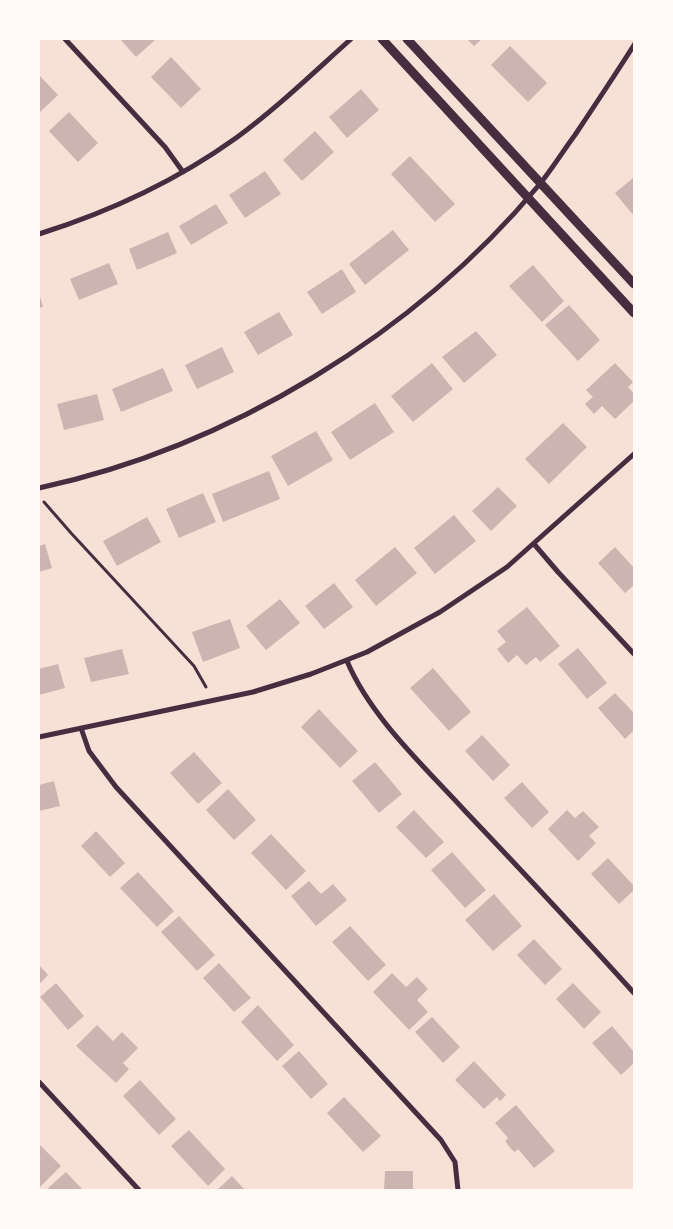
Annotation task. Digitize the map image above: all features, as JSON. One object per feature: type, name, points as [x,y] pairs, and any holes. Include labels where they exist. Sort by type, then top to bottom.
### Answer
[{"type":"street","points":[[65,39],[165,147],[183,172]]},
{"type":"street","points":[[39,234],[66,226],[113,207],[183,172],[213,154],[255,123],[351,39]]},
{"type":"street","points":[[382,39],[634,313]]},
{"type":"street","points":[[407,39],[634,284]]},
{"type":"street","points":[[39,488],[106,471],[163,451],[231,420],[309,380],[371,339],[437,288],[478,252],[528,198],[541,182],[634,45]]},
{"type":"street","points":[[39,737],[254,692],[283,684],[347,661],[387,642],[440,612],[489,580],[534,544],[634,454]]},
{"type":"street","points":[[534,544],[634,654]]},
{"type":"street","points":[[347,661],[375,711],[437,781],[634,993]]},
{"type":"street","points":[[81,728],[89,751],[116,787],[441,1140],[455,1162],[458,1190]]},
{"type":"street","points":[[39,1082],[139,1190]]},
{"type":"path","points":[[44,502],[194,666],[206,687]]},
{"type":"building","points":[[120,39],[154,39],[155,40],[136,57]]},
{"type":"building","points":[[467,39],[482,39],[474,46]]},
{"type":"building","points":[[510,46],[547,83],[528,102],[491,65]]},
{"type":"building","points":[[171,57],[201,89],[181,108],[151,77]]},
{"type":"building","points":[[39,75],[58,95],[39,113]]},
{"type":"building","points":[[361,89],[379,110],[347,138],[329,117]]},
{"type":"building","points":[[69,112],[98,143],[78,162],[49,131]]},
{"type":"building","points":[[315,131],[334,152],[302,181],[283,160]]},
{"type":"building","points":[[410,156],[455,204],[435,222],[391,174]]},
{"type":"building","points":[[265,171],[281,194],[245,218],[229,195]]},
{"type":"building","points":[[633,178],[634,180],[634,216],[615,193]]},
{"type":"building","points":[[216,204],[228,223],[191,245],[179,226]]},
{"type":"building","points":[[393,230],[409,250],[365,285],[349,264]]},
{"type":"building","points":[[168,232],[177,253],[137,270],[129,249]]},
{"type":"building","points":[[109,263],[118,284],[79,300],[70,279]]},
{"type":"building","points":[[533,265],[564,301],[542,322],[509,286]]},
{"type":"building","points":[[342,269],[356,292],[322,314],[307,292]]},
{"type":"building","points":[[39,293],[43,307],[39,308]]},
{"type":"building","points":[[569,305],[600,340],[578,361],[545,325]]},
{"type":"building","points":[[279,312],[293,335],[258,355],[244,332]]},
{"type":"building","points":[[476,331],[497,355],[464,383],[442,357]]},
{"type":"building","points":[[222,347],[234,372],[197,389],[185,365]]},
{"type":"building","points":[[432,363],[453,389],[413,422],[391,396]]},
{"type":"building","points":[[615,363],[633,382],[628,387],[634,394],[634,401],[615,419],[602,406],[594,414],[585,404],[593,397],[586,390]]},
{"type":"building","points":[[163,368],[173,391],[121,412],[112,389]]},
{"type":"building","points":[[97,394],[104,420],[64,430],[57,404]]},
{"type":"building","points":[[375,403],[394,432],[350,460],[331,432]]},
{"type":"building","points":[[563,423],[587,447],[549,484],[525,459]]},
{"type":"building","points":[[316,431],[333,460],[288,486],[271,456]]},
{"type":"building","points":[[269,471],[280,499],[223,522],[212,494]]},
{"type":"building","points":[[498,487],[517,506],[491,531],[472,511]]},
{"type":"building","points":[[203,493],[216,522],[179,538],[166,509]]},
{"type":"building","points":[[454,515],[476,541],[435,574],[414,548]]},
{"type":"building","points":[[147,517],[161,542],[117,566],[103,541]]},
{"type":"building","points":[[45,544],[52,568],[39,572],[39,546]]},
{"type":"building","points":[[395,547],[417,573],[376,606],[355,580]]},
{"type":"building","points":[[615,547],[634,568],[634,585],[625,593],[598,563]]},
{"type":"building","points":[[334,583],[353,607],[324,629],[305,606]]},
{"type":"building","points":[[280,599],[300,623],[266,650],[246,626]]},
{"type":"building","points":[[527,607],[560,646],[540,662],[536,657],[526,665],[517,655],[508,663],[497,649],[506,642],[497,631]]},
{"type":"building","points":[[230,619],[240,648],[203,662],[192,632]]},
{"type":"building","points":[[578,648],[607,683],[587,699],[558,664]]},
{"type":"building","points":[[122,649],[129,674],[91,682],[84,658]]},
{"type":"building","points":[[58,664],[65,688],[39,695],[39,669]]},
{"type":"building","points":[[433,668],[471,712],[449,731],[410,688]]},
{"type":"building","points":[[615,693],[634,713],[634,730],[625,739],[598,708]]},
{"type":"building","points":[[319,709],[358,751],[340,768],[301,727]]},
{"type":"building","points":[[482,735],[510,765],[493,781],[465,751]]},
{"type":"building","points":[[194,752],[222,783],[198,804],[170,773]]},
{"type":"building","points":[[375,762],[402,794],[379,813],[352,781]]},
{"type":"building","points":[[54,781],[60,806],[39,811],[39,785]]},
{"type":"building","points":[[522,782],[549,812],[532,828],[504,798]]},
{"type":"building","points":[[228,789],[256,820],[234,840],[206,810]]},
{"type":"building","points":[[414,810],[444,842],[426,858],[396,827]]},
{"type":"building","points":[[567,810],[575,818],[583,811],[599,827],[589,836],[596,843],[578,861],[548,829]]},
{"type":"building","points":[[96,831],[125,863],[110,877],[81,846]]},
{"type":"building","points":[[271,834],[306,871],[286,890],[251,853]]},
{"type":"building","points":[[452,852],[486,890],[465,908],[431,870]]},
{"type":"building","points":[[608,858],[634,886],[634,890],[619,904],[591,874]]},
{"type":"building","points":[[138,872],[174,911],[157,927],[120,888]]},
{"type":"building","points":[[309,881],[321,894],[333,884],[347,900],[316,926],[291,896]]},
{"type":"building","points":[[494,894],[522,926],[493,951],[465,920]]},
{"type":"building","points":[[179,916],[215,955],[197,971],[161,932]]},
{"type":"building","points":[[350,926],[386,965],[368,981],[332,942]]},
{"type":"building","points":[[534,939],[562,969],[545,985],[517,955]]},
{"type":"building","points":[[219,963],[251,998],[234,1012],[203,978]]},
{"type":"building","points":[[39,965],[48,975],[39,984]]},
{"type":"building","points":[[392,973],[406,987],[417,977],[428,989],[417,1000],[428,1012],[409,1030],[373,992]]},
{"type":"building","points":[[56,983],[84,1016],[68,1030],[40,997]]},
{"type":"building","points":[[573,983],[601,1012],[584,1029],[556,999]]},
{"type":"building","points":[[258,1005],[294,1045],[277,1061],[241,1022]]},
{"type":"building","points":[[432,1017],[460,1047],[443,1063],[415,1032]]},
{"type":"building","points":[[97,1025],[113,1041],[122,1032],[138,1048],[123,1063],[129,1069],[116,1083],[76,1046]]},
{"type":"building","points":[[612,1026],[634,1052],[634,1063],[621,1075],[592,1043]]},
{"type":"building","points":[[299,1051],[328,1084],[311,1099],[282,1066]]},
{"type":"building","points":[[474,1061],[506,1095],[500,1101],[497,1097],[484,1109],[455,1080]]},
{"type":"building","points":[[140,1080],[176,1119],[159,1135],[123,1096]]},
{"type":"building","points":[[344,1097],[381,1136],[363,1152],[327,1113]]},
{"type":"building","points":[[516,1105],[555,1151],[534,1168],[518,1149],[515,1152],[511,1149],[505,1141],[508,1138],[495,1123]]},
{"type":"building","points":[[189,1130],[225,1169],[208,1186],[171,1146]]},
{"type":"building","points":[[39,1144],[61,1166],[39,1188]]},
{"type":"building","points":[[385,1171],[413,1171],[413,1190],[384,1190]]},
{"type":"building","points":[[66,1172],[83,1190],[51,1190],[48,1188]]},
{"type":"building","points":[[232,1176],[245,1190],[217,1190]]}]
